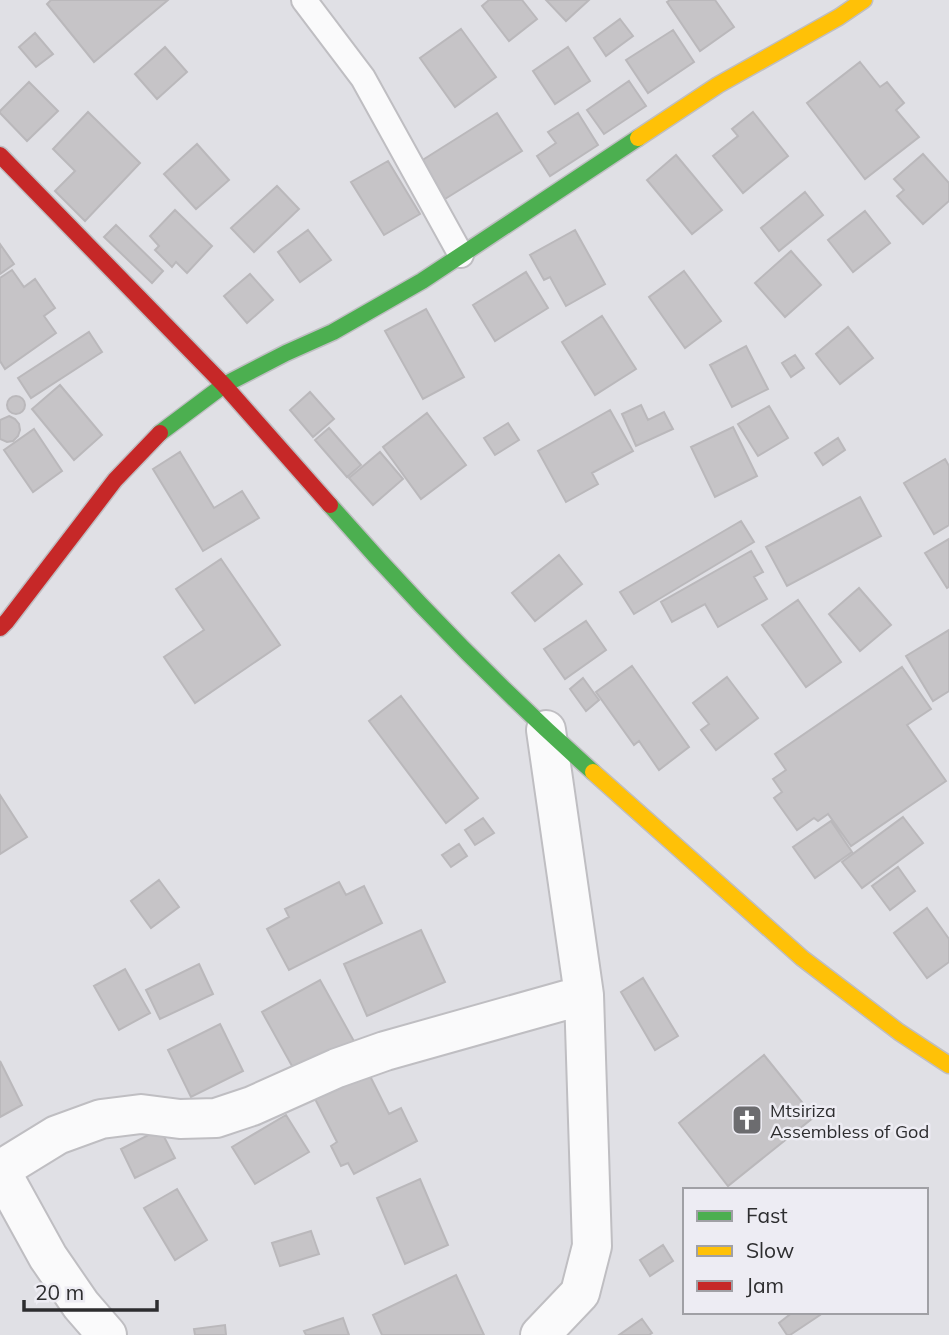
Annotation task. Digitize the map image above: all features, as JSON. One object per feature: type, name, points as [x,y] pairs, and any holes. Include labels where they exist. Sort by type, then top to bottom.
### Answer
[{"type":"street","points":[[0,628],[114,480],[165,428],[224,385],[333,332],[422,281],[718,85],[839,17],[864,0]]},
{"type":"street","points":[[0,155],[224,385],[371,552],[475,662],[546,730],[802,958],[899,1032],[949,1065]]},
{"type":"street","points":[[540,1335],[580,1293],[592,1246],[584,995],[546,730]]},
{"type":"street","points":[[107,1335],[81,1305],[48,1256],[0,1170],[57,1135],[101,1119],[141,1114],[180,1119],[216,1118],[252,1106],[337,1068],[385,1051],[584,995]]},
{"type":"lane","points":[[304,0],[363,78],[461,255]]},
{"type":"building","points":[[51,0],[168,0],[94,62],[47,4]]},
{"type":"building","points":[[489,0],[522,0],[537,19],[509,41],[482,6]]},
{"type":"building","points":[[546,0],[589,0],[566,21]]},
{"type":"building","points":[[715,0],[734,27],[700,51],[667,2]]},
{"type":"building","points":[[620,19],[633,36],[606,56],[594,38]]},
{"type":"building","points":[[461,29],[496,77],[455,107],[420,58]]},
{"type":"building","points":[[673,30],[694,62],[648,93],[626,60]]},
{"type":"building","points":[[35,33],[53,54],[36,67],[19,47]]},
{"type":"building","points":[[165,47],[187,72],[157,99],[135,74]]},
{"type":"building","points":[[568,47],[590,81],[555,104],[533,71]]},
{"type":"building","points":[[860,62],[880,87],[887,82],[904,103],[896,110],[919,137],[865,179],[807,103]]},
{"type":"building","points":[[629,81],[646,106],[604,134],[587,110]]},
{"type":"building","points":[[29,82],[58,111],[27,141],[0,111]]},
{"type":"building","points":[[88,112],[140,163],[85,221],[55,191],[75,171],[53,149]]},
{"type":"building","points":[[753,112],[788,156],[743,193],[713,156],[738,136],[732,129]]},
{"type":"building","points":[[497,113],[522,151],[445,199],[421,161]]},
{"type":"building","points":[[578,113],[598,145],[550,176],[537,156],[556,143],[548,132]]},
{"type":"building","points":[[197,144],[229,180],[196,209],[164,174]]},
{"type":"building","points":[[923,154],[949,183],[949,201],[923,224],[897,196],[904,190],[894,179]]},
{"type":"building","points":[[676,155],[722,210],[692,234],[647,180]]},
{"type":"building","points":[[388,161],[420,214],[384,235],[351,182]]},
{"type":"building","points":[[277,186],[299,209],[254,252],[231,228]]},
{"type":"building","points":[[805,192],[823,215],[779,251],[761,228]]},
{"type":"building","points":[[175,210],[212,246],[187,273],[176,262],[172,267],[155,250],[159,246],[150,236]]},
{"type":"building","points":[[865,211],[890,243],[853,272],[828,240]]},
{"type":"building","points":[[116,225],[163,271],[152,283],[104,237]]},
{"type":"building","points":[[308,230],[331,260],[300,282],[278,252]]},
{"type":"building","points":[[575,230],[605,284],[566,306],[550,277],[544,280],[530,255]]},
{"type":"building","points":[[0,244],[14,264],[0,274]]},
{"type":"building","points":[[791,251],[821,285],[785,317],[755,283]]},
{"type":"building","points":[[12,270],[24,287],[35,279],[55,308],[44,316],[56,333],[5,369],[0,361],[0,278]]},
{"type":"building","points":[[684,271],[721,321],[685,348],[649,297]]},
{"type":"building","points":[[526,272],[548,308],[495,341],[473,305]]},
{"type":"building","points":[[250,274],[273,300],[247,323],[224,296]]},
{"type":"building","points":[[426,309],[464,377],[423,399],[385,331]]},
{"type":"building","points":[[602,316],[636,369],[595,395],[562,342]]},
{"type":"building","points":[[848,327],[873,358],[840,384],[816,354]]},
{"type":"building","points":[[89,332],[102,352],[31,398],[18,378]]},
{"type":"building","points":[[746,346],[768,389],[732,407],[710,365]]},
{"type":"building","points":[[795,355],[804,368],[791,377],[782,363]]},
{"type":"building","points":[[60,385],[102,435],[74,460],[32,409]]},
{"type":"building","points":[[310,392],[334,419],[313,437],[290,410]]},
{"type":"building","points":[[16,396],[22,399],[25,405],[22,411],[16,414],[10,411],[7,405],[10,399]]},
{"type":"building","points":[[641,405],[648,420],[664,412],[673,429],[636,446],[622,414]]},
{"type":"building","points":[[769,406],[788,438],[758,456],[738,424]]},
{"type":"building","points":[[610,410],[633,451],[592,473],[598,484],[566,502],[538,451]]},
{"type":"building","points":[[427,413],[466,465],[421,499],[383,447]]},
{"type":"building","points":[[9,416],[19,424],[20,430],[13,441],[7,442],[0,439],[0,420]]},
{"type":"building","points":[[508,423],[519,440],[495,455],[484,438]]},
{"type":"building","points":[[733,427],[757,476],[715,497],[691,447]]},
{"type":"building","points":[[329,428],[361,465],[347,477],[315,440]]},
{"type":"building","points":[[34,429],[62,471],[33,492],[4,450]]},
{"type":"building","points":[[838,438],[845,450],[823,465],[815,453]]},
{"type":"building","points":[[180,452],[214,508],[242,491],[259,518],[203,551],[153,469]]},
{"type":"building","points":[[380,452],[403,479],[373,505],[349,478]]},
{"type":"building","points":[[945,459],[949,466],[949,525],[934,534],[904,483]]},
{"type":"building","points":[[860,497],[881,536],[787,586],[766,547]]},
{"type":"building","points":[[741,521],[754,542],[634,614],[620,592]]},
{"type":"building","points":[[949,539],[949,587],[947,588],[925,553]]},
{"type":"building","points":[[751,551],[763,572],[754,577],[767,599],[718,627],[705,604],[672,622],[661,602]]},
{"type":"building","points":[[559,555],[582,584],[535,621],[512,593]]},
{"type":"building","points":[[221,559],[280,645],[195,703],[164,657],[204,630],[176,589]]},
{"type":"building","points":[[859,588],[891,625],[860,651],[829,614]]},
{"type":"building","points":[[798,600],[841,662],[806,687],[762,625]]},
{"type":"building","points":[[586,621],[606,650],[565,679],[544,649]]},
{"type":"building","points":[[949,630],[949,691],[933,701],[906,656]]},
{"type":"building","points":[[632,666],[689,747],[659,770],[639,741],[634,745],[596,692]]},
{"type":"building","points":[[902,667],[931,709],[907,725],[946,781],[851,846],[828,814],[818,821],[814,818],[797,830],[774,798],[782,792],[773,779],[786,770],[775,754]]},
{"type":"building","points":[[727,677],[758,718],[716,750],[701,730],[709,724],[693,703]]},
{"type":"building","points":[[583,678],[599,700],[586,711],[570,689]]},
{"type":"building","points":[[401,696],[478,798],[446,823],[369,721]]},
{"type":"building","points":[[0,795],[27,837],[0,854]]},
{"type":"building","points":[[903,817],[923,843],[862,888],[842,862]]},
{"type":"building","points":[[483,818],[494,833],[475,845],[465,830]]},
{"type":"building","points":[[831,821],[852,852],[815,878],[793,847]]},
{"type":"building","points":[[459,844],[467,856],[451,867],[442,855]]},
{"type":"building","points":[[898,867],[915,891],[890,910],[872,886]]},
{"type":"building","points":[[159,880],[179,907],[151,928],[131,901]]},
{"type":"building","points":[[339,882],[346,895],[364,886],[382,923],[289,970],[267,929],[289,917],[285,909]]},
{"type":"building","points":[[927,908],[949,939],[949,962],[927,978],[894,933]]},
{"type":"building","points":[[421,930],[445,982],[367,1016],[344,964]]},
{"type":"building","points":[[199,964],[213,994],[160,1019],[146,990]]},
{"type":"building","points":[[125,969],[150,1013],[119,1030],[94,986]]},
{"type":"building","points":[[643,978],[678,1036],[655,1050],[621,992]]},
{"type":"building","points":[[320,980],[355,1043],[297,1075],[262,1012]]},
{"type":"building","points":[[220,1024],[243,1071],[191,1097],[168,1050]]},
{"type":"building","name":"Mtsiriza Assembless of God","points":[[764,1055],[814,1117],[728,1186],[679,1123]]},
{"type":"building","points":[[0,1061],[22,1105],[0,1117]]},
{"type":"building","points":[[368,1072],[389,1114],[401,1108],[417,1141],[354,1174],[348,1163],[341,1166],[331,1146],[337,1142],[315,1099]]},
{"type":"building","points":[[286,1115],[309,1152],[255,1184],[232,1147]]},
{"type":"building","points":[[160,1129],[175,1158],[135,1178],[121,1149]]},
{"type":"building","points":[[420,1179],[448,1245],[405,1264],[377,1198]]},
{"type":"building","points":[[177,1189],[207,1240],[175,1260],[144,1208]]},
{"type":"building","points":[[311,1231],[319,1254],[280,1266],[272,1243]]},
{"type":"building","points":[[663,1245],[673,1261],[650,1276],[640,1260]]},
{"type":"building","points":[[456,1275],[484,1335],[382,1335],[373,1315]]},
{"type":"building","points":[[790,1314],[820,1315],[790,1335],[787,1335],[779,1323]]},
{"type":"building","points":[[343,1318],[349,1335],[306,1335],[304,1331]]},
{"type":"building","points":[[642,1319],[652,1333],[619,1335]]},
{"type":"building","points":[[225,1325],[226,1335],[195,1335],[194,1329]]},
{"type":"traffic: fast","points":[[160,433],[224,385],[333,332],[422,281],[638,138]]},
{"type":"traffic: fast","points":[[330,505],[457,643],[593,772]]},
{"type":"traffic: slow","points":[[638,138],[718,85],[839,17],[864,0]]},
{"type":"traffic: slow","points":[[593,772],[802,958],[899,1032],[949,1065]]},
{"type":"traffic: jam","points":[[0,155],[224,385],[330,505]]},
{"type":"traffic: jam","points":[[0,628],[115,480],[160,433]]},
{"type":"place","name":"Mtsiriza Assembless of God","points":[[747,1120]]}]
